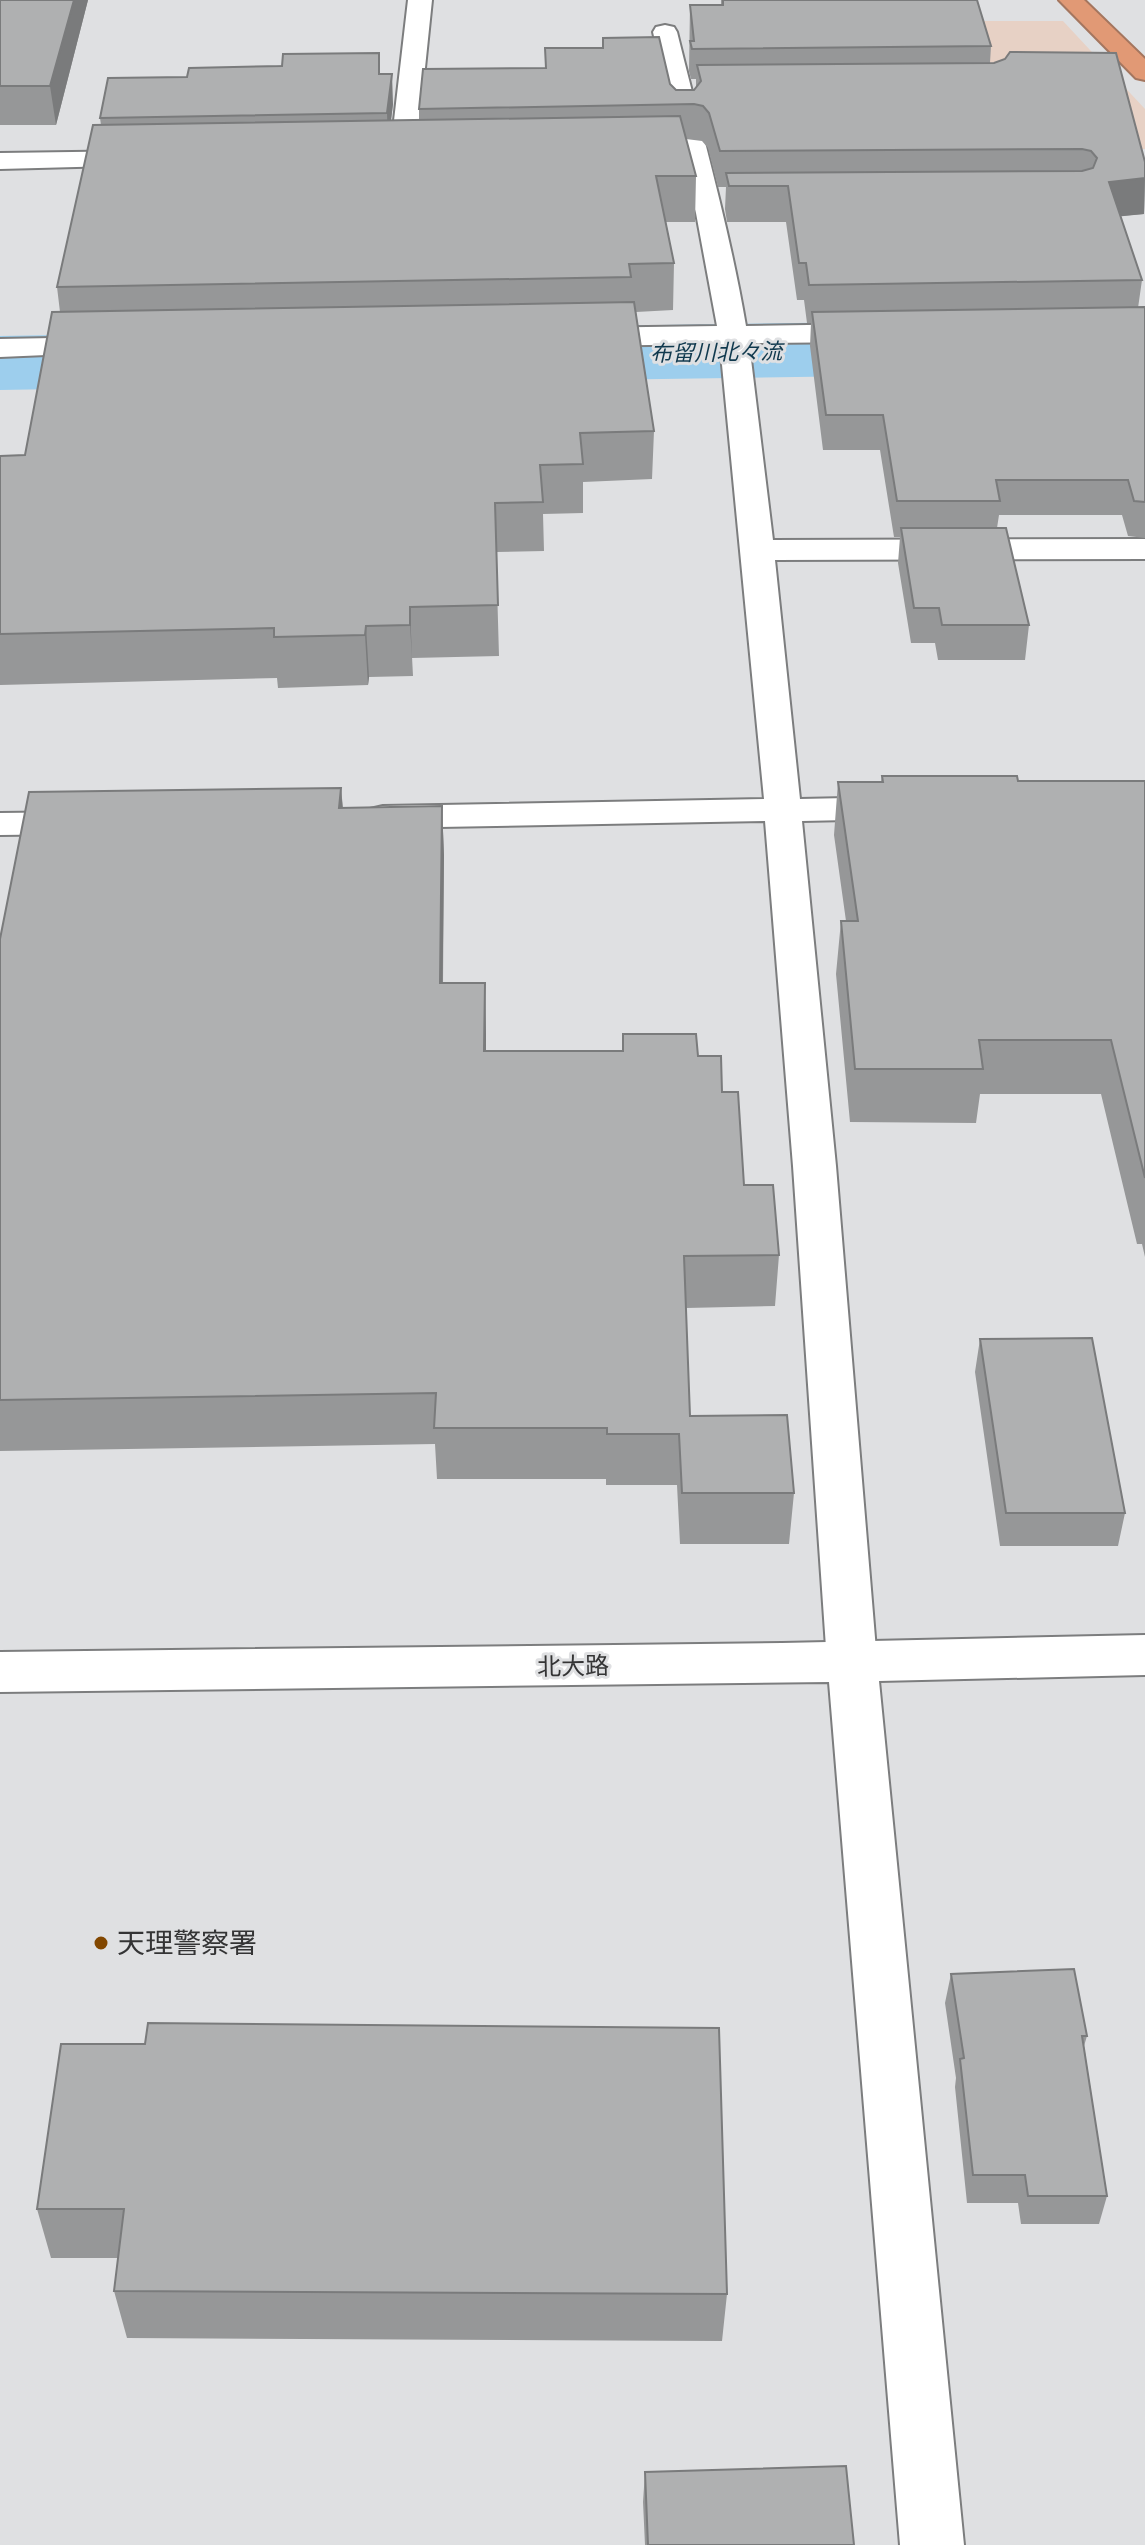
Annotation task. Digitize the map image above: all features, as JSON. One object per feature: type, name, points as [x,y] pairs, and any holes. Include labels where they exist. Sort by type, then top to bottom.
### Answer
[{"type":"highway","points":[[1071,0],[1145,73]]},
{"type":"street","points":[[403,155],[420,0]]},
{"type":"street","points":[[665,32],[692,150],[707,198],[735,346],[783,809],[852,1662],[932,2545]]},
{"type":"street","points":[[678,90],[709,90]]},
{"type":"street","points":[[601,152],[692,150]]},
{"type":"street","points":[[372,155],[434,155]]},
{"type":"street","points":[[0,161],[171,159]]},
{"type":"street","points":[[707,198],[738,198]]},
{"type":"street","points":[[543,338],[735,346],[892,332]]},
{"type":"street","points":[[0,348],[128,345]]},
{"type":"street","points":[[756,550],[1145,549]]},
{"type":"street","points":[[351,817],[925,808]]},
{"type":"street","points":[[0,824],[112,822]]},
{"type":"street","name":"北大路","points":[[0,1672],[852,1662],[1145,1655]]},
{"type":"shaded area","points":[[970,21],[1063,21],[1145,109],[1145,149],[1014,151]]},
{"type":"building","points":[[0,0],[74,0],[50,86],[0,86]]},
{"type":"building","points":[[723,0],[977,0],[991,46],[692,49],[690,5],[723,5]]},
{"type":"building","points":[[659,37],[670,84],[676,90],[694,90],[701,81],[697,65],[994,63],[1005,59],[1010,52],[1116,53],[1145,162],[1145,178],[1109,182],[1142,280],[809,285],[806,263],[799,263],[788,186],[729,186],[726,173],[1082,171],[1093,168],[1097,158],[1091,151],[720,151],[709,113],[703,106],[694,104],[419,109],[423,69],[546,68],[545,48],[603,48],[603,38]]},
{"type":"building","points":[[379,53],[379,74],[392,74],[387,113],[100,118],[108,78],[187,77],[189,68],[282,66],[283,54]]},
{"type":"building","points":[[680,116],[696,176],[656,176],[674,263],[629,264],[631,277],[57,287],[93,125]]},
{"type":"building","points":[[634,302],[654,431],[580,433],[583,464],[540,465],[543,502],[495,503],[498,605],[410,607],[410,625],[366,626],[365,635],[274,637],[274,628],[0,634],[0,456],[25,455],[52,312]]},
{"type":"building","points":[[1145,307],[1145,502],[1134,501],[1128,480],[996,480],[1000,501],[897,501],[883,415],[826,415],[812,312]]},
{"type":"building","points":[[901,528],[1006,528],[1029,625],[942,625],[939,608],[914,608]]},
{"type":"building","points":[[882,776],[1017,776],[1018,781],[1145,781],[1145,1178],[1111,1040],[979,1040],[983,1069],[855,1069],[841,921],[858,921],[838,782],[883,782]]},
{"type":"building","points":[[341,788],[339,808],[442,806],[440,983],[485,983],[484,1051],[623,1051],[623,1034],[696,1034],[698,1056],[721,1056],[722,1092],[738,1092],[744,1185],[773,1185],[779,1255],[684,1256],[690,1416],[787,1415],[794,1493],[682,1493],[679,1434],[607,1434],[607,1428],[434,1428],[436,1393],[0,1400],[0,939],[29,792]]},
{"type":"building","points":[[1092,1338],[1125,1513],[1006,1513],[980,1339]]},
{"type":"building","points":[[1074,1969],[1087,2036],[1082,2036],[1107,2196],[1028,2196],[1025,2175],[973,2175],[960,2059],[964,2058],[951,1974]]},
{"type":"building","points":[[148,2023],[719,2028],[727,2294],[114,2291],[124,2209],[37,2209],[61,2044],[145,2044]]},
{"type":"building","points":[[846,2466],[854,2545],[648,2545],[645,2472]]},
{"type":"waterway","name":"布留川北々流","points":[[455,355],[1145,345]]},
{"type":"waterway","name":"布留川北々流","points":[[0,363],[232,359]]},
{"type":"place","name":"天理警察署","points":[[101,1943]]}]
